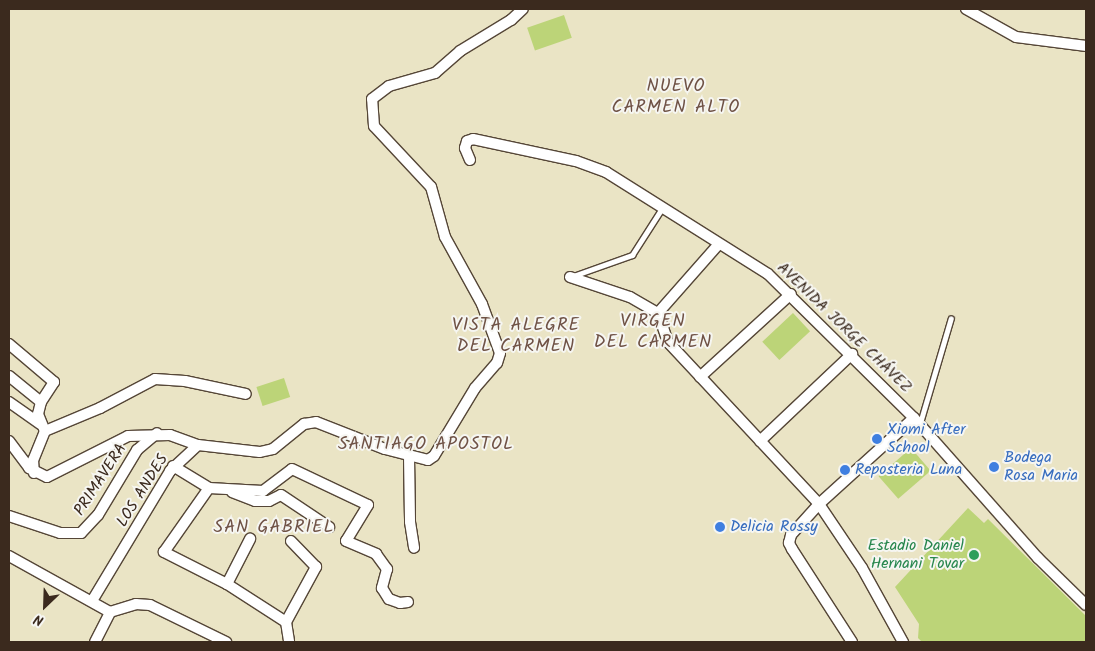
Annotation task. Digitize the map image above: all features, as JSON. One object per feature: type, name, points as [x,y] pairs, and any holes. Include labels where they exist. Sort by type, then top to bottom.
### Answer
[{"type":"street","points":[[9,441],[34,472],[47,477],[128,436],[157,433],[198,445],[260,452],[273,449],[304,424],[316,422],[409,456],[428,460],[434,456],[475,388],[498,363],[500,353],[482,304],[445,237],[431,187],[374,126],[372,99],[389,86],[435,72],[460,51],[511,20],[523,9]]},
{"type":"street","points":[[966,9],[1016,37],[1086,46]]},
{"type":"street","name":"AVENIDA JORGE CHÁVEZ","points":[[470,160],[465,148],[467,141],[473,139],[576,162],[606,172],[664,205],[718,245],[762,270],[792,294],[852,354],[916,421],[1038,558],[1086,605]]},
{"type":"street","points":[[658,313],[718,245]]},
{"type":"street","points":[[570,277],[630,297],[658,313],[668,342],[819,504],[862,568],[903,642]]},
{"type":"street","points":[[700,377],[792,294]]},
{"type":"street","points":[[9,344],[54,382],[41,402],[38,414],[43,430],[33,460],[34,472]]},
{"type":"street","points":[[760,441],[852,354]]},
{"type":"street","points":[[9,376],[41,402]]},
{"type":"street","points":[[43,430],[100,408],[155,379],[185,381],[246,394]]},
{"type":"street","points":[[9,402],[43,430]]},
{"type":"street","points":[[852,642],[789,543],[791,535],[819,504],[916,421]]},
{"type":"street","name":"PRIMAVERA","points":[[9,516],[60,533],[81,533],[98,516],[137,450],[157,433]]},
{"type":"street","name":"LOS ANDES","points":[[92,600],[173,466],[198,445]]},
{"type":"street","points":[[409,456],[410,522],[414,548]]},
{"type":"street","points":[[173,466],[215,488],[255,501],[286,497],[329,528]]},
{"type":"street","points":[[215,488],[263,491],[288,470],[300,471],[321,485],[368,505],[346,541],[376,554],[387,569],[382,588],[400,603],[408,602]]},
{"type":"street","points":[[215,488],[164,552],[226,584],[286,622]]},
{"type":"street","points":[[226,584],[250,539]]},
{"type":"street","points":[[289,642],[286,622],[316,567],[291,541]]},
{"type":"street","points":[[9,556],[92,600],[110,612]]},
{"type":"street","points":[[95,642],[110,612],[136,604],[150,605],[226,642]]},
{"type":"lane","points":[[570,277],[632,255],[664,205]]},
{"type":"lane","points":[[916,421],[951,318]]},
{"type":"green space","points":[[564,15],[572,38],[535,50],[527,28]]},
{"type":"green space","points":[[793,313],[810,331],[779,360],[762,342]]},
{"type":"green space","points":[[284,378],[290,397],[263,406],[256,387]]},
{"type":"green space","points":[[911,448],[931,471],[898,499],[879,476]]},
{"type":"green space","name":"Estadio Daniel Hernani Tovar","points":[[968,508],[984,523],[988,519],[1086,616],[1086,642],[922,642],[918,638],[919,624],[895,587]]},
{"type":"place","name":"Xiomi After School","points":[[877,439]]},
{"type":"place","name":"Bodega Rosa Maria","points":[[994,467]]},
{"type":"place","name":"Reposteria Luna","points":[[845,470]]},
{"type":"place","name":"Delicia Rossy","points":[[720,527]]},
{"type":"place","name":"Estadio Daniel Hernani Tovar","points":[[974,555]]},
{"type":"district","name":"NUEVO CARMEN ALTO","points":[[676,98]]},
{"type":"district","name":"VIRGEN DEL CARMEN","points":[[653,333]]},
{"type":"district","name":"VISTA ALEGRE DEL CARMEN","points":[[516,337]]},
{"type":"district","name":"SANTIAGO APOSTOL","points":[[426,445]]},
{"type":"district","name":"SAN GABRIEL","points":[[274,528]]}]
